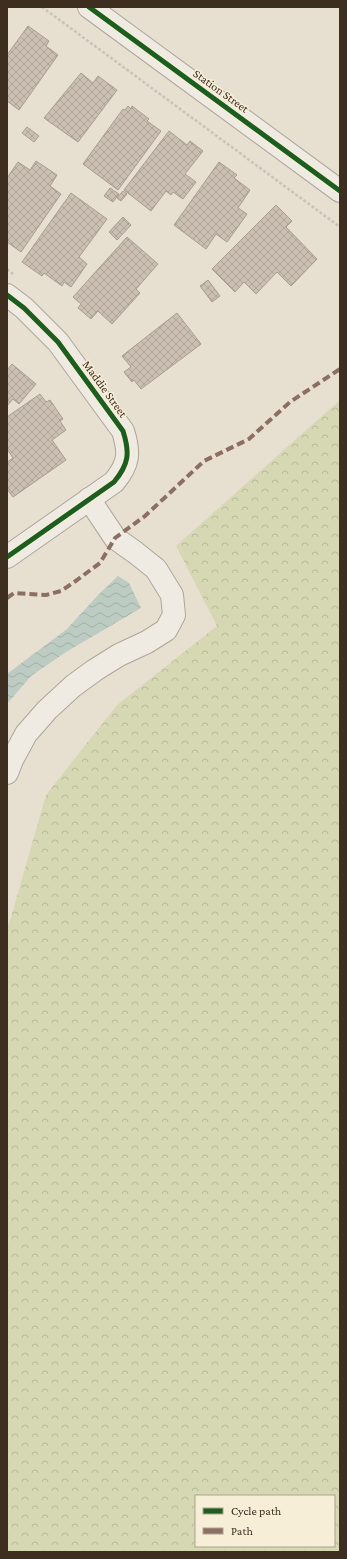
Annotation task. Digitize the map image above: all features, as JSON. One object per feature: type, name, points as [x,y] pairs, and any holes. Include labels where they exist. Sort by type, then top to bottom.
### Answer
[{"type":"street","name":"Station Street","points":[[89,7],[340,191]]},
{"type":"street","name":"Maddie Street","points":[[7,295],[24,308],[58,342],[123,432],[128,446],[124,471],[114,482],[7,557]]},
{"type":"street","points":[[7,773],[26,734],[73,686],[95,670],[120,655],[148,642],[166,630],[174,615],[172,595],[156,569],[116,538],[89,499]]},
{"type":"path","points":[[42,7],[340,227]]},
{"type":"green space","points":[[340,400],[340,1552],[7,1552],[7,925],[9,924],[46,795],[117,705],[217,626],[176,546]]},
{"type":"water","points":[[118,576],[129,583],[141,608],[66,652],[31,676],[7,704],[7,674],[67,629],[99,594]]},
{"type":"building","points":[[28,26],[49,41],[46,46],[58,55],[19,110],[7,101],[7,55]]},
{"type":"building","points":[[81,73],[93,83],[98,76],[117,90],[78,142],[44,118]]},
{"type":"building","points":[[128,106],[131,109],[132,106],[149,119],[147,121],[161,131],[118,190],[83,164],[123,109],[125,110]]},
{"type":"building","points":[[27,127],[39,136],[34,142],[22,133]]},
{"type":"building","points":[[169,131],[187,145],[190,141],[203,151],[185,174],[196,182],[183,199],[173,192],[171,195],[166,191],[151,211],[124,190]]},
{"type":"building","points":[[36,161],[57,175],[50,186],[61,194],[21,252],[7,242],[7,178],[18,162],[30,170]]},
{"type":"building","points":[[219,162],[237,175],[234,178],[250,190],[238,208],[247,214],[227,242],[216,234],[206,249],[174,225]]},
{"type":"building","points":[[110,188],[119,194],[113,202],[104,196]]},
{"type":"building","points":[[123,191],[127,194],[121,201],[117,198]]},
{"type":"building","points":[[71,193],[107,219],[79,257],[87,264],[71,287],[64,282],[62,286],[44,273],[42,276],[22,262]]},
{"type":"building","points":[[276,205],[292,221],[286,227],[317,259],[291,286],[277,272],[256,294],[244,282],[235,292],[212,269]]},
{"type":"building","points":[[123,217],[131,225],[117,240],[109,232]]},
{"type":"building","points":[[127,237],[158,264],[136,289],[140,293],[112,324],[98,311],[91,319],[78,308],[81,304],[73,297]]},
{"type":"building","points":[[208,280],[220,296],[212,302],[200,286]]},
{"type":"building","points":[[177,313],[201,344],[141,389],[134,380],[132,382],[124,372],[131,367],[122,356]]},
{"type":"building","points":[[12,364],[36,384],[19,404],[13,399],[7,406],[7,370]]},
{"type":"building","points":[[40,394],[46,402],[50,400],[63,419],[60,421],[66,430],[52,440],[66,460],[13,497],[7,489],[7,462],[13,458],[7,449],[7,417]]},
{"type":"marked path","points":[[7,598],[14,593],[46,595],[61,591],[77,580],[100,563],[115,538],[145,516],[204,461],[249,439],[290,402],[340,369]]},
{"type":"cycle path","points":[[89,7],[340,191]]},
{"type":"cycle path","points":[[7,295],[24,308],[58,342],[123,431],[127,446],[127,458],[123,470],[114,482],[7,557]]}]
